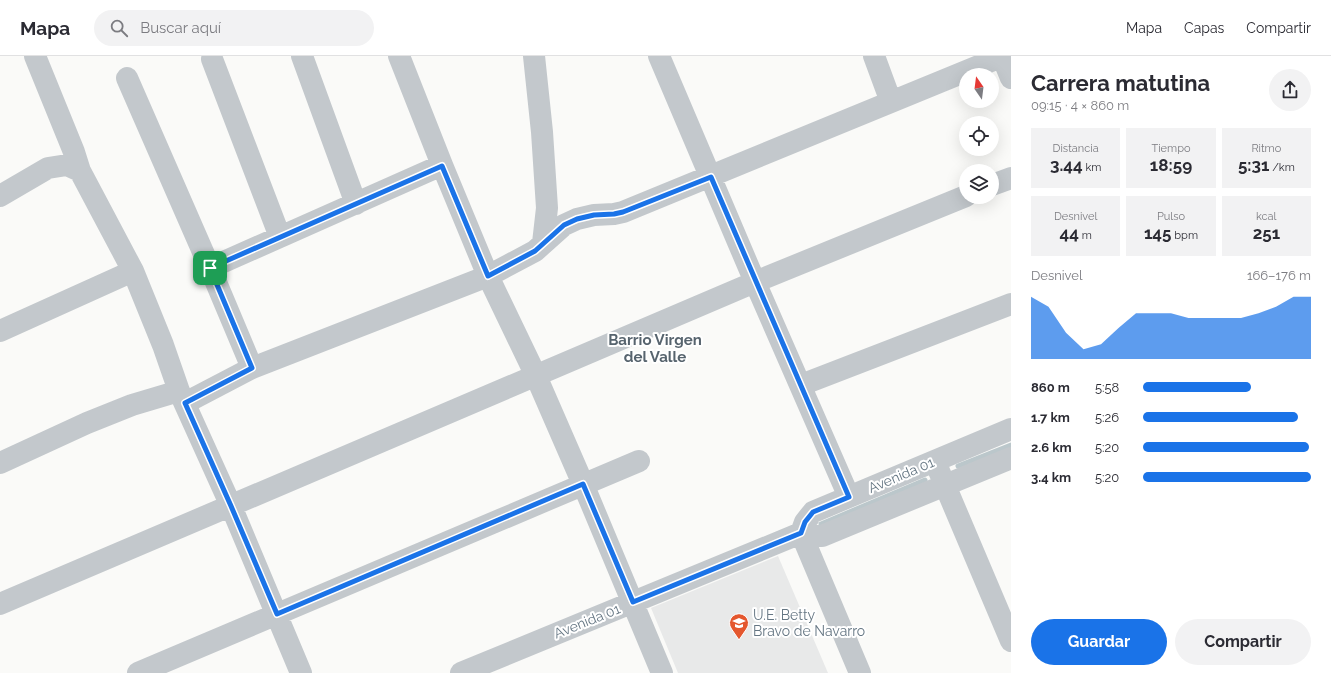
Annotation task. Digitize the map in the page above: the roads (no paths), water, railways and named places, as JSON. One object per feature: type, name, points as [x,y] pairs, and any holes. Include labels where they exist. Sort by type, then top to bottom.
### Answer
[{"type":"street","points":[[35,56],[80,171],[132,271],[163,345],[182,397],[231,506],[301,673]]},
{"type":"street","points":[[302,56],[356,204]]},
{"type":"street","points":[[399,56],[442,166],[488,276],[536,376],[662,673]]},
{"type":"street","points":[[534,56],[542,132],[547,208],[543,243]]},
{"type":"street","points":[[659,56],[755,282],[849,497]]},
{"type":"street","points":[[874,56],[891,102]]},
{"type":"street","points":[[0,463],[132,404],[182,397],[252,368],[488,276],[535,251],[564,225],[577,219],[594,215],[623,212],[1002,56],[1011,78]]},
{"type":"street","points":[[212,59],[280,237]]},
{"type":"street","points":[[127,78],[252,368]]},
{"type":"street","points":[[0,196],[48,168],[67,165],[80,171]]},
{"type":"street","points":[[210,268],[442,166]]},
{"type":"street","points":[[999,183],[1011,178]]},
{"type":"street","points":[[0,604],[755,282],[959,199]]},
{"type":"street","points":[[0,331],[132,271]]},
{"type":"street","points":[[801,385],[1011,304]]},
{"type":"street","name":"Avenida 01","points":[[801,533],[805,522],[813,512],[1011,429]]},
{"type":"street","name":"Avenida 01","points":[[462,673],[801,533],[812,536],[822,536],[1011,458]]},
{"type":"street","points":[[138,673],[639,461]]},
{"type":"street","points":[[935,461],[1011,641]]},
{"type":"street","points":[[801,533],[860,673]]},
{"type":"waterway","points":[[958,466],[1011,445]]},
{"type":"waterway","points":[[821,524],[925,480]]},
{"type":"place","name":"U.E. Betty Bravo de Navarro","points":[[739,640]]},
{"type":"district","name":"Barrio Virgen del Valle","points":[[655,348]]}]
